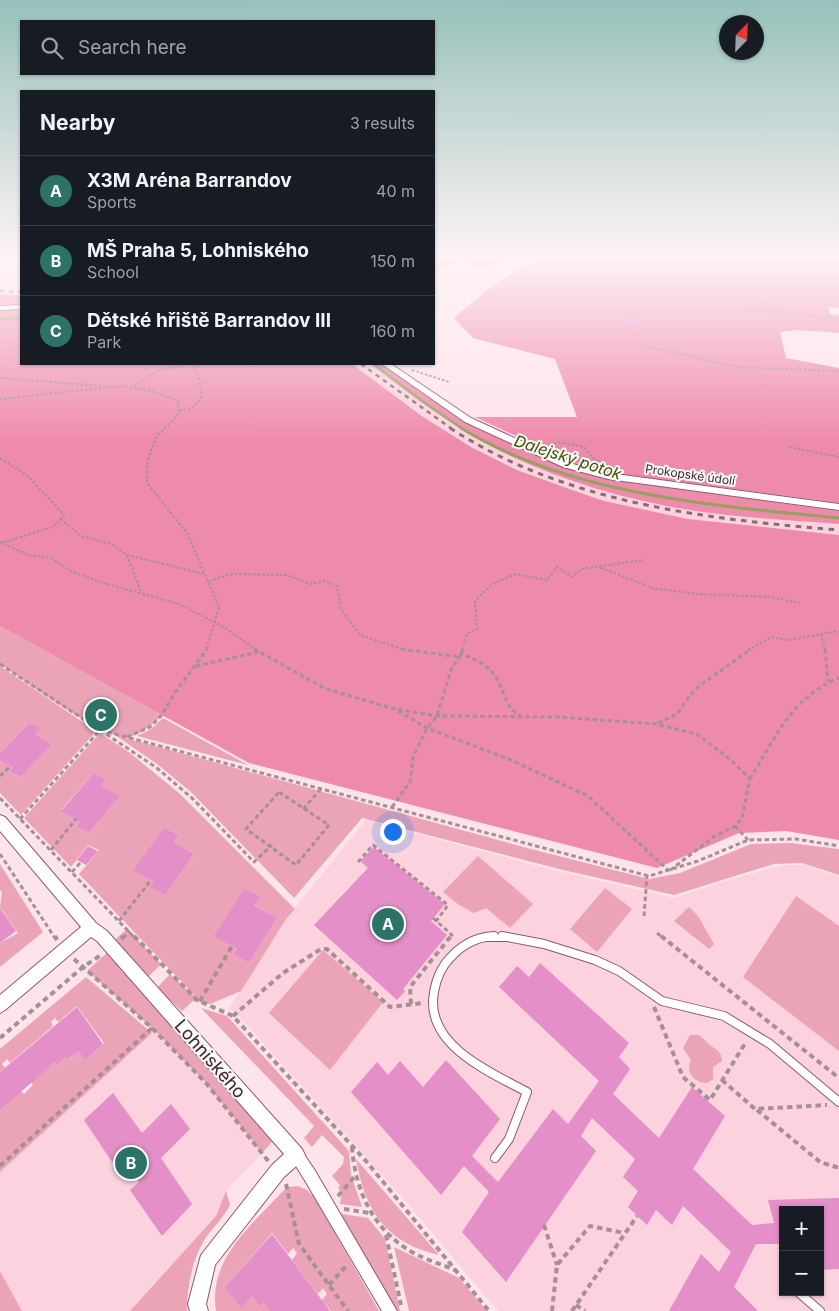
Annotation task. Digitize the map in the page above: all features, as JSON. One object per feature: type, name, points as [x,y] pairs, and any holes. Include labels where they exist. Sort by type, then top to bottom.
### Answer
[{"type":"street","name":"Prokopské údolí","points":[[387,365],[468,420],[515,444],[566,466],[618,478],[839,507]]},
{"type":"street","name":"Lohniského","points":[[0,821],[91,928],[102,936],[296,1155]]},
{"type":"street","points":[[0,1005],[91,928]]},
{"type":"street","points":[[198,1311],[197,1304],[207,1261],[278,1171],[296,1155],[390,1311]]},
{"type":"lane","points":[[495,1158],[509,1139],[527,1092],[497,1076],[449,1041],[432,1008],[437,974],[448,958],[463,946],[481,938],[498,936],[601,961],[619,970],[652,996],[687,1009],[723,1015],[742,1026],[839,1102]]},
{"type":"lane","points":[[803,1296],[820,1311]]},
{"type":"path","points":[[640,345],[736,367],[772,370],[839,371]]},
{"type":"path","points":[[130,388],[159,370],[183,365]]},
{"type":"path","points":[[179,411],[191,409],[201,398],[200,382],[194,365]]},
{"type":"path","points":[[396,371],[417,370],[449,382]]},
{"type":"path","points":[[0,378],[130,388],[169,396],[178,401],[179,411],[176,417],[157,436],[154,443],[147,465],[147,483],[187,533],[219,607],[206,651],[174,694],[162,715],[150,727],[126,737]]},
{"type":"path","points":[[74,383],[74,392]]},
{"type":"path","points":[[0,399],[74,392],[105,386]]},
{"type":"path","points":[[554,443],[559,442],[584,447],[593,458],[608,465],[618,478]]},
{"type":"path","points":[[789,447],[839,457]]},
{"type":"path","points":[[0,458],[32,476],[64,515],[53,527],[0,543]]},
{"type":"path","points":[[61,519],[81,536],[111,544],[127,555],[204,574]]},
{"type":"path","points":[[0,543],[28,555],[51,558],[71,571],[100,582],[179,604],[216,622],[242,638],[259,652],[326,689],[394,709],[437,716],[523,716],[656,724],[697,734],[730,760],[750,779]]},
{"type":"path","points":[[127,555],[141,592]]},
{"type":"path","points":[[392,807],[410,782],[413,758],[428,728],[437,716],[452,667],[460,655],[467,634],[477,629],[474,601],[491,585],[515,574],[547,580],[557,568],[572,577],[581,569],[599,568],[644,560]]},
{"type":"path","points":[[599,568],[652,588],[696,594],[771,598],[800,603]]},
{"type":"path","points":[[209,581],[232,574],[287,575],[310,584],[325,581],[337,586],[341,609],[360,635],[408,651],[460,655],[476,659],[497,678],[509,708],[523,716]]},
{"type":"path","points":[[656,724],[677,714],[695,689],[739,655],[772,637],[790,640],[839,631]]},
{"type":"path","points":[[821,634],[827,659],[828,681]]},
{"type":"path","points":[[196,666],[259,652]]},
{"type":"path","points":[[0,664],[157,768],[193,799],[254,862],[272,846]]},
{"type":"path","points":[[669,871],[715,836],[734,826],[742,818],[750,779],[785,720],[802,698],[828,681],[839,678]]},
{"type":"path","points":[[394,709],[428,728],[511,760],[588,796],[669,871]]},
{"type":"path","points":[[100,730],[647,875],[669,871],[748,840],[796,839],[839,846]]},
{"type":"path","points":[[20,819],[100,730]]},
{"type":"path","points":[[0,776],[11,766]]},
{"type":"path","points":[[304,809],[321,789]]},
{"type":"path","points":[[279,792],[304,809],[329,825],[296,864],[246,829],[279,792]]},
{"type":"path","points":[[0,798],[183,987],[200,1001],[233,1016],[352,1145],[489,1311]]},
{"type":"path","points":[[51,850],[76,819]]},
{"type":"path","points":[[734,826],[748,840]]},
{"type":"path","points":[[358,862],[373,845],[448,905],[434,921],[453,935],[410,987],[411,1004]]},
{"type":"path","points":[[0,854],[65,951],[152,1028],[206,1084],[278,1171],[288,1186],[299,1244],[348,1311]]},
{"type":"path","points":[[72,872],[81,862]]},
{"type":"path","points":[[644,916],[647,875]]},
{"type":"path","points":[[119,921],[150,880]]},
{"type":"path","points":[[657,933],[839,1078]]},
{"type":"path","points":[[200,1001],[232,946]]},
{"type":"path","points":[[233,1016],[283,973],[321,949],[327,949],[390,1007],[433,1001]]},
{"type":"path","points":[[0,1038],[83,967]]},
{"type":"path","points":[[652,996],[655,1014],[683,1077],[710,1100],[745,1044]]},
{"type":"path","points":[[0,1166],[152,1028]]},
{"type":"path","points":[[722,1080],[820,1162],[839,1168]]},
{"type":"path","points":[[755,1109],[830,1105]]},
{"type":"path","points":[[352,1145],[355,1176],[370,1213],[386,1233],[412,1252],[457,1271]]},
{"type":"path","points":[[329,1207],[355,1176]]},
{"type":"path","points":[[329,1207],[370,1213]]},
{"type":"path","points":[[572,1311],[637,1216]]},
{"type":"path","points":[[544,1225],[557,1265],[552,1311]]},
{"type":"path","points":[[557,1265],[590,1226],[624,1234]]},
{"type":"path","points":[[386,1233],[402,1311]]},
{"type":"path","points":[[329,1285],[351,1261]]},
{"type":"path","points":[[576,1304],[585,1311]]},
{"type":"shaded area","points":[[0,319],[20,319],[20,365],[353,365],[422,416],[471,447],[517,470],[572,490],[604,501],[688,519],[839,535],[839,840],[786,831],[739,833],[657,868],[249,763],[0,626]]},
{"type":"shaded area","points":[[455,319],[839,319],[839,333],[798,330],[780,332],[786,358],[839,368],[839,503],[604,472],[574,463],[475,417],[577,417],[555,359],[473,338]]},
{"type":"shaded area","points":[[353,365],[371,365],[433,410],[481,441],[525,462],[577,481],[619,494],[696,511],[839,524],[839,535],[688,519],[604,501],[517,470],[471,447],[422,415]]},
{"type":"shaded area","points":[[371,365],[383,365],[461,420],[563,467],[618,481],[839,511],[839,524],[696,511],[613,494],[532,466],[506,454],[438,414]]},
{"type":"shaded area","points":[[0,626],[162,715],[150,726],[131,736],[115,735],[100,729],[43,694],[0,664]]},
{"type":"shaded area","points":[[0,666],[96,731],[21,815],[0,793],[0,759],[13,767],[9,771],[21,777],[52,744],[35,734],[40,728],[29,723],[0,753]]},
{"type":"shaded area","points":[[163,718],[248,765],[137,736],[151,729]]},
{"type":"shaded area","points":[[100,733],[130,753],[180,794],[295,909],[286,919],[241,991],[210,1004],[193,1001],[182,1011],[157,988],[170,974],[199,1000],[79,874],[99,850],[88,845],[71,867],[24,818]],"holes":[[[94,773],[106,779],[101,786],[120,796],[89,833],[76,826],[80,822],[61,810]],[[165,828],[179,835],[174,842],[194,854],[165,895],[154,882],[147,878]],[[259,897],[254,905],[277,918],[249,963],[233,955],[237,949],[227,943]]]},
{"type":"shaded area","points":[[115,735],[531,849],[649,879],[680,873],[751,844],[790,843],[839,849],[839,875],[802,863],[774,864],[674,895],[563,870],[362,818],[294,898],[191,792],[157,764]]},
{"type":"shaded area","points":[[366,820],[545,868],[674,898],[735,878],[784,865],[805,865],[839,877],[839,1311],[498,1311],[408,1204],[237,1014],[229,1009],[286,919]]},
{"type":"shaded area","points":[[478,856],[533,904],[510,928],[486,908],[474,913],[459,905],[443,892]]},
{"type":"shaded area","points":[[0,864],[43,932],[0,967],[0,943],[18,933],[0,907],[2,893],[0,890]]},
{"type":"shaded area","points":[[605,888],[632,909],[597,952],[570,929]]},
{"type":"shaded area","points":[[796,896],[839,926],[839,1051],[743,977]]},
{"type":"shaded area","points":[[689,907],[698,916],[714,944],[709,949],[674,921]]},
{"type":"shaded area","points":[[127,929],[161,964],[143,982],[277,1136],[262,1153],[206,1083],[152,1028],[87,971],[112,948],[109,945]]},
{"type":"shaded area","points":[[323,950],[383,1002],[330,1070],[269,1013]]},
{"type":"shaded area","points":[[86,977],[152,1033],[0,1172],[0,1106],[21,1091],[24,1094],[33,1085],[31,1082],[55,1062],[57,1065],[67,1056],[70,1059],[79,1050],[86,1059],[104,1043],[77,1006],[58,1022],[55,1018],[51,1022],[53,1026],[10,1063],[7,1059],[2,1064],[5,1068],[0,1072],[0,1049]]},
{"type":"shaded area","points":[[201,1008],[227,1016],[349,1151],[351,1175],[362,1207],[340,1204],[342,1192],[338,1188],[340,1185],[332,1176],[343,1164],[344,1157],[322,1135],[312,1147],[304,1138],[314,1126]]},
{"type":"shaded area","points":[[152,1028],[206,1083],[262,1153],[226,1191],[216,1216],[130,1311],[22,1311],[0,1271],[0,1172],[152,1033]]},
{"type":"shaded area","points":[[690,1035],[699,1035],[719,1051],[722,1061],[713,1067],[713,1079],[707,1083],[698,1081],[690,1073],[689,1064],[691,1060],[683,1048]]},
{"type":"shaded area","points":[[356,1159],[439,1255],[421,1250],[405,1242],[381,1222],[365,1194]]},
{"type":"shaded area","points":[[298,1186],[307,1190],[315,1198],[379,1311],[331,1311],[322,1300],[327,1294],[323,1288],[318,1294],[292,1260],[297,1253],[293,1248],[288,1254],[272,1233],[226,1286],[252,1294],[260,1305],[263,1303],[271,1311],[216,1311],[215,1293],[218,1276],[233,1246],[280,1194],[288,1187]]},
{"type":"shaded area","points":[[226,1191],[230,1205],[203,1242],[195,1260],[188,1291],[187,1311],[130,1311],[216,1216]]},
{"type":"shaded area","points":[[336,1213],[368,1218],[385,1239],[400,1311],[393,1311]]},
{"type":"shaded area","points":[[394,1247],[459,1278],[487,1311],[409,1311]]},
{"type":"shaded area","points":[[0,1271],[22,1311],[0,1311]]},
{"type":"building","points":[[628,319],[639,319],[640,330],[629,329]]},
{"type":"building","points":[[29,723],[41,728],[35,734],[52,744],[21,777],[9,771],[13,767],[0,760],[0,753]]},
{"type":"building","points":[[94,773],[106,779],[101,786],[120,796],[89,833],[76,826],[80,822],[61,811]]},
{"type":"building","points":[[165,828],[179,835],[174,842],[194,854],[165,895],[150,887],[154,882],[133,870]]},
{"type":"building","points":[[88,846],[98,851],[86,865],[77,860]]},
{"type":"building","points":[[374,847],[445,904],[431,921],[447,935],[403,989],[405,991],[397,1000],[314,925],[368,868],[360,861]]},
{"type":"building","points":[[244,889],[260,897],[254,905],[277,918],[249,963],[233,955],[237,949],[214,936]]},
{"type":"building","points":[[0,908],[16,931],[0,943]]},
{"type":"building","points":[[540,963],[629,1043],[619,1057],[630,1069],[613,1094],[659,1138],[692,1087],[725,1116],[693,1169],[752,1225],[774,1223],[768,1200],[839,1198],[839,1269],[824,1270],[824,1206],[779,1206],[779,1244],[756,1244],[734,1287],[758,1311],[669,1311],[701,1254],[719,1272],[731,1252],[683,1206],[672,1225],[656,1210],[647,1225],[628,1207],[638,1191],[623,1177],[635,1159],[592,1118],[581,1136],[596,1151],[506,1282],[462,1232],[489,1192],[464,1166],[441,1195],[351,1092],[377,1062],[388,1075],[400,1061],[423,1087],[446,1060],[500,1119],[472,1156],[498,1182],[553,1109],[568,1124],[599,1081],[499,987],[517,966],[529,977]]},
{"type":"building","points":[[77,1007],[103,1044],[85,1060],[79,1051],[69,1059],[66,1057],[57,1065],[55,1062],[0,1110],[0,1072]]},
{"type":"building","points":[[113,1093],[142,1133],[171,1104],[190,1129],[161,1158],[192,1204],[162,1236],[130,1190],[139,1182],[120,1154],[112,1162],[84,1120]]},
{"type":"building","points":[[272,1234],[330,1311],[270,1311],[263,1303],[260,1306],[252,1296],[241,1308],[225,1287]]},
{"type":"waterway","name":"Dalejský potok","points":[[375,365],[463,429]]},
{"type":"waterway","name":"Dalejský potok","points":[[461,428],[503,451],[549,469],[596,483],[644,494],[694,502],[839,518]]},
{"type":"railway","points":[[362,365],[452,429]]},
{"type":"railway","points":[[450,428],[494,453],[540,474],[588,490],[637,503],[687,513],[738,520],[839,530]]},
{"type":"place","name":"Dětské hřiště Barrandov III","points":[[101,715]]},
{"type":"place","name":"X3M Aréna Barrandov","points":[[388,924]]},
{"type":"place","name":"MŠ Praha 5, Lohniského","points":[[131,1163]]}]
